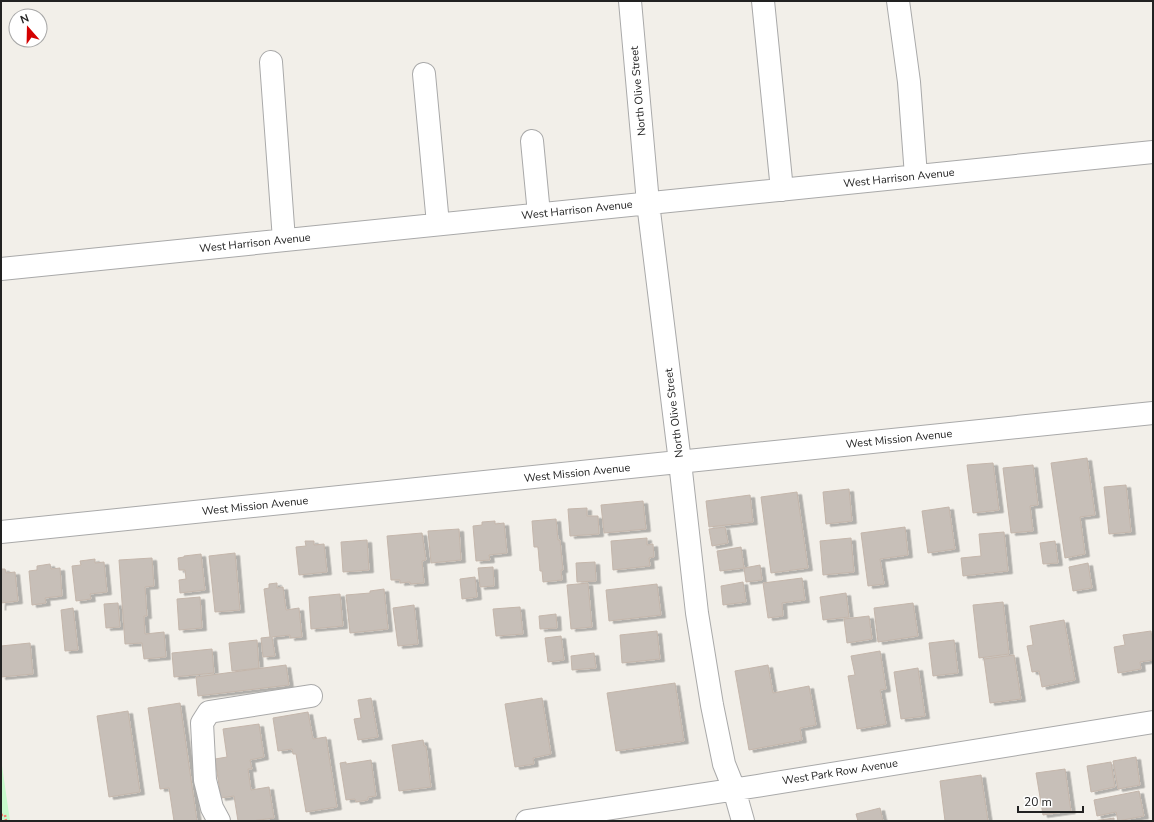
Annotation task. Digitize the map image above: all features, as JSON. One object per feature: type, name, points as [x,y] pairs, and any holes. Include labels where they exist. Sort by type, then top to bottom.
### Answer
[{"type":"street","name":"North Olive Street","points":[[630,1],[648,203],[697,613],[712,705],[724,764],[734,789],[743,821]]},
{"type":"street","points":[[763,1],[782,190]]},
{"type":"street","points":[[898,1],[909,82],[916,176]]},
{"type":"street","points":[[271,62],[284,240]]},
{"type":"street","points":[[424,74],[438,224]]},
{"type":"street","points":[[532,141],[539,214]]},
{"type":"street","name":"West Harrison Avenue","points":[[1,269],[1153,152]]},
{"type":"street","name":"West Mission Avenue","points":[[1,532],[1153,413]]},
{"type":"street","points":[[219,821],[212,808],[205,780],[202,723],[209,712],[311,696]]},
{"type":"street","name":"West Park Row Avenue","points":[[527,821],[1153,722]]},
{"type":"path","points":[[1,815],[5,815],[6,821]]},
{"type":"green space","points":[[1,759],[10,821],[1,821]]},
{"type":"building","points":[[1087,458],[1095,515],[1080,517],[1085,554],[1065,558],[1051,463]]},
{"type":"building","points":[[993,463],[999,510],[973,513],[967,465]]},
{"type":"building","points":[[1033,465],[1038,505],[1030,506],[1033,531],[1011,533],[1003,468]]},
{"type":"building","points":[[1126,485],[1131,532],[1109,534],[1104,487]]},
{"type":"building","points":[[849,489],[852,521],[826,524],[823,492]]},
{"type":"building","points":[[797,492],[808,568],[771,573],[761,497]]},
{"type":"building","points":[[750,495],[753,522],[709,527],[706,501]]},
{"type":"building","points":[[643,501],[646,529],[604,533],[601,505]]},
{"type":"building","points":[[949,507],[955,549],[928,553],[922,511]]},
{"type":"building","points":[[587,508],[587,516],[598,516],[599,534],[570,536],[568,509]]},
{"type":"building","points":[[556,519],[563,570],[561,570],[562,580],[543,582],[542,571],[540,571],[538,547],[534,547],[532,521]]},
{"type":"building","points":[[495,521],[495,524],[504,523],[507,553],[489,555],[490,560],[476,561],[473,526],[482,525],[482,522]]},
{"type":"building","points":[[725,527],[728,543],[712,546],[709,529]]},
{"type":"building","points":[[905,527],[908,555],[880,559],[884,584],[868,586],[861,533]]},
{"type":"building","points":[[459,529],[461,560],[431,563],[428,531]]},
{"type":"building","points":[[1004,532],[1008,571],[963,576],[961,558],[981,556],[979,534]]},
{"type":"building","points":[[422,533],[426,560],[422,561],[424,583],[410,584],[410,582],[400,583],[400,580],[391,580],[387,536]]},
{"type":"building","points":[[647,538],[647,545],[653,544],[654,557],[649,558],[650,566],[613,570],[611,541]]},
{"type":"building","points":[[851,538],[854,572],[823,575],[820,541]]},
{"type":"building","points":[[367,540],[369,570],[343,572],[341,542]]},
{"type":"building","points":[[305,541],[314,541],[314,545],[324,544],[327,572],[299,575],[296,547],[306,546]]},
{"type":"building","points":[[1055,541],[1058,563],[1043,564],[1040,543]]},
{"type":"building","points":[[741,547],[744,568],[720,571],[717,551]]},
{"type":"building","points":[[235,553],[240,610],[215,612],[209,556]]},
{"type":"building","points":[[201,554],[205,590],[180,593],[179,580],[186,579],[185,570],[179,570],[178,558]]},
{"type":"building","points":[[152,558],[154,586],[145,587],[147,616],[144,616],[145,634],[164,632],[166,657],[144,659],[142,643],[125,644],[119,560]]},
{"type":"building","points":[[95,559],[95,563],[104,562],[107,592],[90,594],[91,599],[76,601],[72,566],[81,565],[80,561]]},
{"type":"building","points":[[595,562],[596,581],[577,582],[576,563]]},
{"type":"building","points":[[1088,563],[1092,588],[1073,591],[1069,567]]},
{"type":"building","points":[[50,564],[51,569],[60,568],[62,596],[45,598],[46,603],[32,605],[29,571],[37,570],[37,566]]},
{"type":"building","points":[[760,565],[762,580],[746,582],[744,568]]},
{"type":"building","points":[[493,567],[494,586],[480,587],[478,568]]},
{"type":"building","points":[[1,569],[5,569],[6,573],[15,572],[18,601],[1,603]]},
{"type":"building","points":[[475,577],[477,597],[462,599],[460,579]]},
{"type":"building","points":[[802,578],[805,600],[782,603],[783,616],[768,618],[763,583]]},
{"type":"building","points":[[743,582],[746,602],[723,605],[721,586]]},
{"type":"building","points":[[277,583],[277,588],[283,587],[286,610],[299,608],[302,637],[290,638],[290,635],[272,637],[275,656],[263,657],[261,638],[270,637],[264,589],[269,588],[269,584]]},
{"type":"building","points":[[588,583],[592,627],[571,629],[567,585]]},
{"type":"building","points":[[657,584],[661,615],[609,621],[606,590]]},
{"type":"building","points":[[384,589],[388,629],[350,633],[346,595],[370,593],[370,591]]},
{"type":"building","points":[[846,593],[849,617],[823,620],[820,597]]},
{"type":"building","points":[[340,594],[343,626],[311,629],[309,597]]},
{"type":"building","points":[[200,597],[202,628],[179,630],[177,599]]},
{"type":"building","points":[[1003,602],[1009,654],[979,658],[973,605]]},
{"type":"building","points":[[118,603],[120,627],[106,628],[104,604]]},
{"type":"building","points":[[913,603],[918,636],[878,642],[874,608]]},
{"type":"building","points":[[414,605],[418,644],[398,646],[393,608]]},
{"type":"building","points":[[520,607],[523,634],[496,636],[493,609]]},
{"type":"building","points":[[73,608],[78,650],[65,651],[61,610]]},
{"type":"building","points":[[556,614],[557,628],[540,629],[539,616]]},
{"type":"building","points":[[869,616],[872,639],[847,643],[844,619]]},
{"type":"building","points":[[1064,620],[1075,680],[1042,687],[1039,671],[1032,672],[1027,646],[1033,645],[1030,626]]},
{"type":"building","points":[[657,631],[660,659],[622,663],[620,635]]},
{"type":"building","points":[[1151,631],[1153,660],[1140,662],[1141,669],[1118,673],[1114,647],[1125,645],[1123,635]]},
{"type":"building","points":[[561,636],[564,660],[548,662],[545,638]]},
{"type":"building","points":[[257,640],[259,668],[232,671],[229,643]]},
{"type":"building","points":[[954,640],[958,673],[933,676],[929,643]]},
{"type":"building","points":[[30,643],[33,674],[1,677],[1,646]]},
{"type":"building","points":[[212,649],[214,673],[174,677],[172,653]]},
{"type":"building","points":[[880,651],[886,689],[880,690],[886,724],[857,729],[848,676],[855,675],[851,656]]},
{"type":"building","points":[[594,653],[596,668],[572,670],[571,656]]},
{"type":"building","points":[[1014,655],[1021,699],[990,703],[984,659]]},
{"type":"building","points":[[286,665],[289,685],[198,696],[196,677]]},
{"type":"building","points":[[768,665],[773,693],[809,686],[816,725],[800,728],[802,740],[749,750],[735,671]]},
{"type":"building","points":[[918,668],[925,716],[901,719],[894,672]]},
{"type":"building","points":[[675,683],[684,741],[616,751],[607,693]]},
{"type":"building","points":[[371,698],[378,737],[358,740],[354,719],[361,718],[358,700]]},
{"type":"building","points":[[542,698],[551,754],[533,758],[534,764],[515,767],[505,704]]},
{"type":"building","points":[[180,703],[197,821],[174,821],[169,788],[160,789],[148,708]]},
{"type":"building","points":[[128,711],[140,792],[109,797],[97,716]]},
{"type":"building","points":[[308,712],[313,739],[326,737],[337,807],[306,812],[296,754],[293,754],[292,749],[278,751],[273,718]]},
{"type":"building","points":[[259,724],[264,757],[250,760],[252,769],[248,769],[251,790],[269,787],[274,818],[238,821],[234,796],[221,798],[215,759],[227,757],[223,729]]},
{"type":"building","points":[[423,740],[424,746],[426,746],[431,787],[399,791],[392,745]]},
{"type":"building","points":[[1136,757],[1140,785],[1118,789],[1113,761]]},
{"type":"building","points":[[371,760],[376,796],[368,797],[368,800],[356,802],[355,799],[346,800],[340,763],[346,762],[346,764]]},
{"type":"building","points":[[1111,762],[1115,787],[1091,792],[1087,766]]},
{"type":"building","points":[[1065,769],[1071,811],[1043,815],[1036,773]]},
{"type":"building","points":[[981,775],[988,821],[945,821],[940,781]]},
{"type":"building","points":[[1139,791],[1144,816],[1118,821],[1116,812],[1097,816],[1094,800]]},
{"type":"building","points":[[880,808],[883,821],[858,821],[856,814]]},
{"type":"building","points":[[1114,818],[1114,821],[1093,821]]}]
